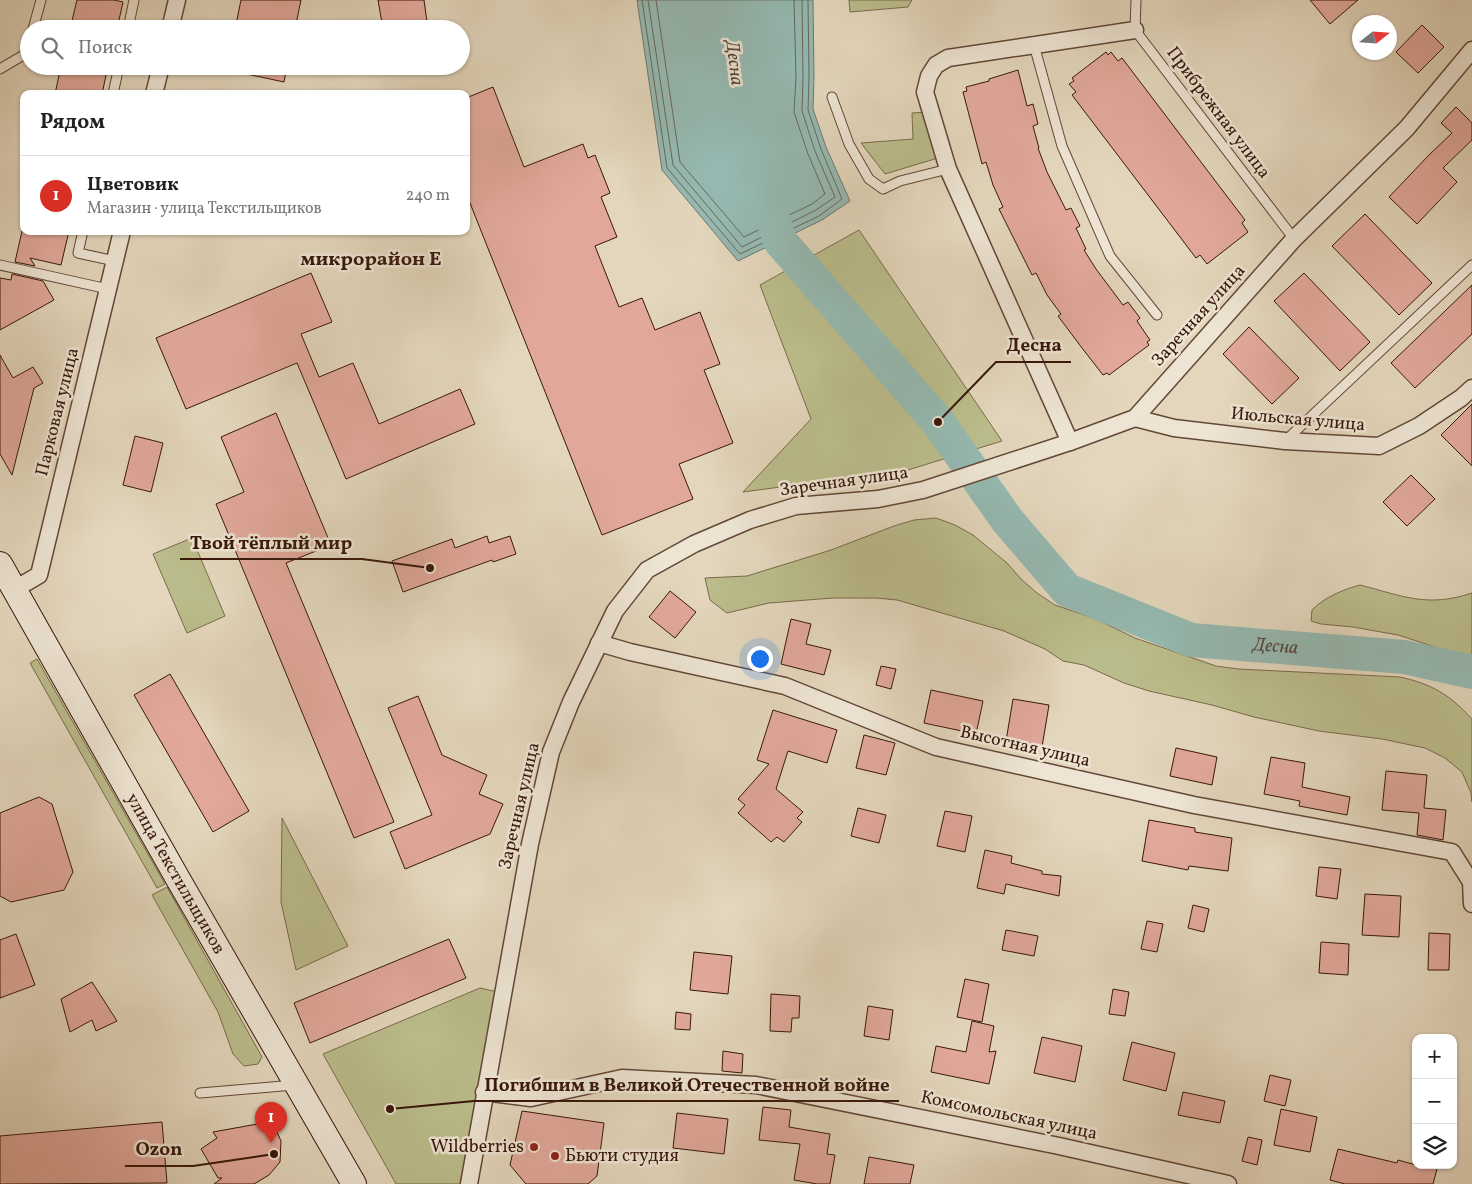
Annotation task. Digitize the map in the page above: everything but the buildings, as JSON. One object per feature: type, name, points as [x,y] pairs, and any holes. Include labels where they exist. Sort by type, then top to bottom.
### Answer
[{"type":"main road","name":"улица Текстильщиков","points":[[0,564],[296,1084],[349,1183]]},
{"type":"street","points":[[172,20],[176,0]]},
{"type":"street","points":[[1070,442],[948,168],[925,92],[929,76],[936,65],[948,58],[1135,30]]},
{"type":"street","name":"Заречная улица","points":[[469,1184],[530,844],[551,752],[571,702],[615,611],[647,570],[694,544],[750,520],[796,506],[878,499],[923,490],[1070,442],[1135,418],[1294,240],[1407,128],[1472,50]]},
{"type":"street","points":[[155,90],[159,75]]},
{"type":"street","name":"Парковая улица","points":[[15,589],[39,574],[121,235]]},
{"type":"street","name":"Июльская улица","points":[[1135,418],[1174,428],[1285,441],[1379,446],[1418,426],[1461,398],[1472,388]]},
{"type":"street","name":"Высотная улица","points":[[599,643],[630,652],[785,686],[936,747],[1194,805],[1452,852],[1471,882],[1472,904]]},
{"type":"street","name":"Комсомольская улица","points":[[484,1092],[531,1098],[622,1078],[756,1085],[1059,1146],[1228,1184]]},
{"type":"lane","points":[[35,20],[41,0]]},
{"type":"lane","points":[[130,20],[134,0]]},
{"type":"lane","points":[[1135,30],[1136,0]]},
{"type":"lane","name":"Прибрежная улица","points":[[1135,30],[1294,240]]},
{"type":"lane","points":[[1034,46],[1062,146],[1110,256],[1157,315]]},
{"type":"lane","points":[[0,69],[20,57]]},
{"type":"lane","points":[[114,90],[117,75]]},
{"type":"lane","points":[[832,97],[849,144],[869,179],[883,189],[900,181],[948,168]]},
{"type":"lane","points":[[82,235],[78,253],[115,261]]},
{"type":"lane","points":[[0,265],[108,289]]},
{"type":"lane","points":[[1285,441],[1472,265]]},
{"type":"lane","points":[[200,1093],[296,1084]]},
{"type":"green space","points":[[849,0],[912,0],[908,7],[850,12]]},
{"type":"green space","points":[[927,112],[938,158],[885,174],[861,143],[913,139],[912,113]]},
{"type":"green space","points":[[859,230],[1002,441],[908,470],[743,492],[811,419],[760,285]]},
{"type":"green space","points":[[936,518],[955,525],[973,535],[1007,563],[1037,593],[1055,605],[1096,619],[1135,638],[1216,666],[1238,669],[1400,677],[1431,687],[1456,703],[1472,719],[1472,802],[1471,793],[1462,772],[1445,758],[1425,748],[1382,739],[1319,731],[1149,691],[1124,683],[1084,665],[1063,661],[1045,649],[1004,631],[897,600],[833,598],[769,603],[727,613],[710,600],[705,578],[747,576],[831,550],[894,526],[914,520]]},
{"type":"green space","points":[[192,538],[225,616],[187,633],[153,554]]},
{"type":"green space","points":[[1360,585],[1415,599],[1428,600],[1442,600],[1472,593],[1472,659],[1398,635],[1311,621],[1312,610],[1322,601]]},
{"type":"green space","points":[[37,659],[165,884],[157,888],[30,663]]},
{"type":"green space","points":[[282,818],[348,946],[296,970],[281,902]]},
{"type":"green space","points":[[167,887],[262,1057],[258,1064],[244,1066],[233,1054],[218,1012],[152,895]]},
{"type":"green space","points":[[480,988],[498,992],[462,1184],[396,1184],[323,1054]]},
{"type":"water","points":[[637,0],[813,0],[813,109],[826,147],[850,201],[822,220],[738,261],[662,170]]},
{"type":"waterway","name":"Десна","points":[[766,198],[780,241],[938,422],[1007,520],[1067,590],[1191,640],[1404,657],[1472,672]]},
{"type":"place","name":"Десна","points":[[938,422]]},
{"type":"place","name":"Твой тёплый мир","points":[[430,568]]},
{"type":"place","name":"Погибшим в Великой Отечественной войне","points":[[390,1109]]},
{"type":"place","name":"Цветовик","points":[[271,1143]]},
{"type":"place","name":"Wildberries","points":[[534,1147]]},
{"type":"place","name":"Ozon","points":[[274,1154]]},
{"type":"place","name":"Бьюти студия","points":[[555,1156]]},
{"type":"district","name":"микрорайон Е","points":[[371,260]]}]
